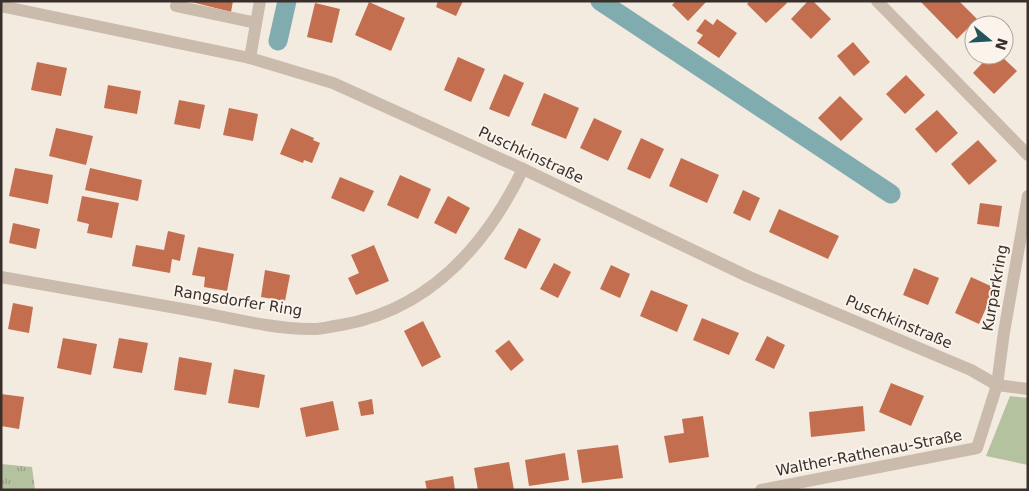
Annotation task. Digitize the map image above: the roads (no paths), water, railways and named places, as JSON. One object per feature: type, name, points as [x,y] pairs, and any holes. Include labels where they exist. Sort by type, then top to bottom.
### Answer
[{"type":"street","points":[[250,58],[260,1]]},
{"type":"street","points":[[876,1],[1028,155]]},
{"type":"street","name":"Puschkinstraße","points":[[1,6],[250,58],[333,83],[523,169],[747,276],[971,370],[997,385],[1028,389]]},
{"type":"street","points":[[176,6],[256,23]]},
{"type":"street","name":"Rangsdorfer Ring","points":[[1,277],[265,324],[312,330],[356,322],[398,308],[439,282],[468,252],[496,217],[523,169]]},
{"type":"street","name":"Kurparkring","points":[[997,385],[1004,332],[1028,196]]},
{"type":"street","name":"Walther-Rathenau-Straße","points":[[761,490],[977,448],[997,385]]},
{"type":"waterway","points":[[278,41],[287,1]]},
{"type":"waterway","points":[[600,1],[891,194]]}]
